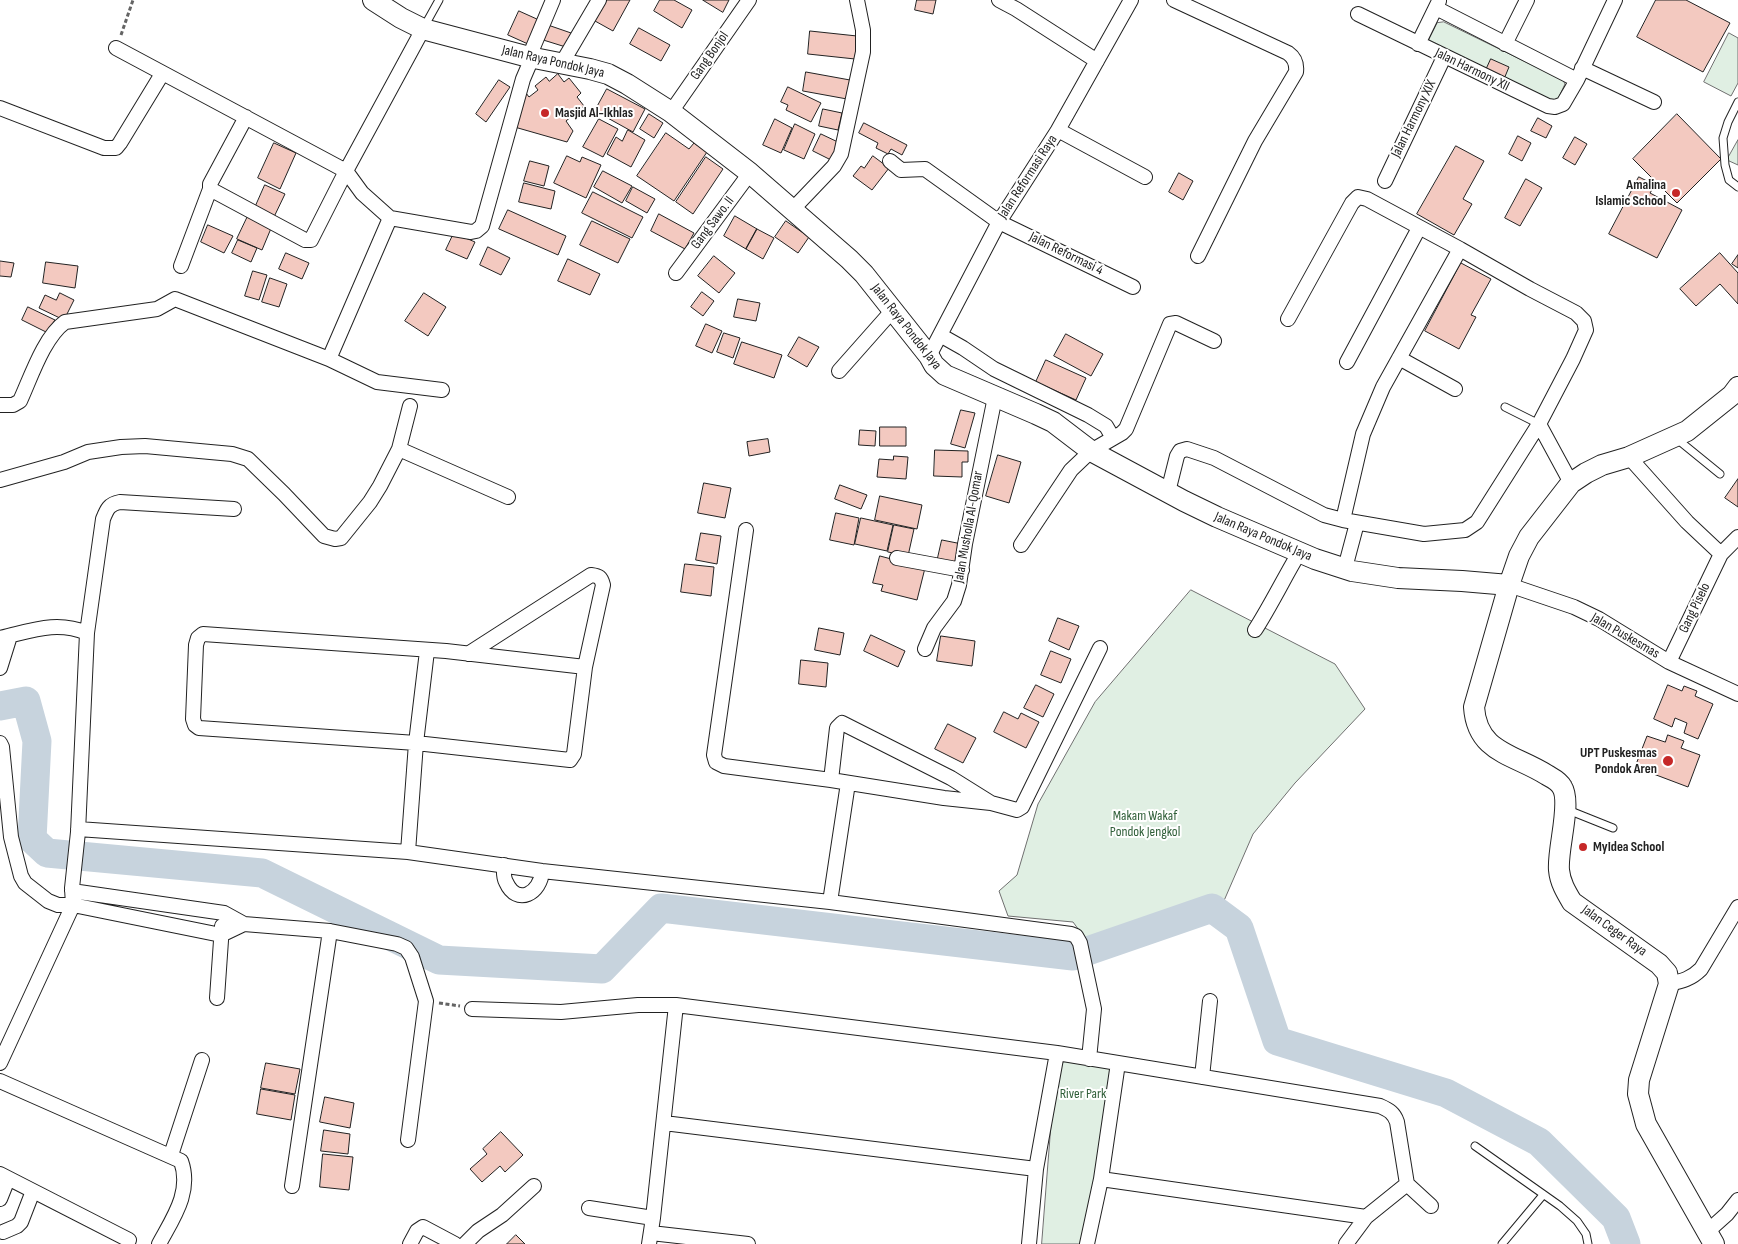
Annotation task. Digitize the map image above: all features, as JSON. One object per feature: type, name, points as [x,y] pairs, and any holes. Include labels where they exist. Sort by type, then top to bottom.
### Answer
[{"type":"main road","name":"Jalan Raya Pondok Jaya","points":[[381,2],[423,29],[531,58],[608,74],[644,94],[671,112],[750,173],[849,259],[864,274],[944,375],[1053,422],[1091,451],[1168,492],[1217,517],[1315,559],[1345,568],[1398,578],[1509,585]]},
{"type":"main road","name":"Jalan Ceger Raya","points":[[1669,984],[1666,973],[1659,964],[1572,902],[1565,890],[1559,870],[1565,795],[1558,782],[1541,771],[1491,746],[1483,738],[1474,719],[1474,707],[1519,556],[1566,472],[1586,473],[1602,464],[1629,457],[1675,437],[1687,431],[1732,396],[1738,387]]},
{"type":"main road","points":[[1669,984],[1639,1080],[1638,1094],[1646,1124],[1711,1238]]},
{"type":"street","points":[[116,48],[346,171],[362,193],[390,218],[470,232],[482,226],[523,79],[553,0]]},
{"type":"street","points":[[562,64],[599,0]]},
{"type":"street","name":"Gang Bonjol","points":[[671,112],[749,0]]},
{"type":"street","points":[[792,210],[834,166],[841,154],[863,52],[863,30],[857,0]]},
{"type":"street","points":[[999,0],[1097,61]]},
{"type":"street","name":"Jalan Reformasi Raya","points":[[932,360],[940,335],[999,222],[1058,130],[1130,0]]},
{"type":"street","points":[[1174,0],[1288,53],[1293,56],[1297,65],[1296,72],[1255,141],[1198,256]]},
{"type":"street","points":[[1505,44],[1527,0]]},
{"type":"street","name":"Jalan Harmony XII","points":[[1358,14],[1444,57],[1548,106],[1555,107],[1563,104],[1580,74],[1615,0]]},
{"type":"street","points":[[1418,44],[1438,4],[1505,44],[1654,102]]},
{"type":"street","points":[[210,189],[305,240],[314,238],[346,171],[423,29]]},
{"type":"street","name":"Jalan Harmony XIX","points":[[1385,181],[1444,57]]},
{"type":"street","points":[[0,108],[104,148],[116,148],[162,74]]},
{"type":"street","points":[[181,266],[210,189],[210,184],[246,117]]},
{"type":"street","points":[[1058,130],[1145,177]]},
{"type":"street","name":"Jalan Reformasi 4","points":[[890,161],[901,170],[925,169],[999,222],[1134,287]]},
{"type":"street","name":"Gang Sawo. II","points":[[676,273],[750,173]]},
{"type":"street","points":[[1168,492],[1177,456],[1180,451],[1187,449],[1214,458],[1324,516],[1424,534],[1465,530],[1477,522],[1539,424],[1586,330],[1584,321],[1576,313],[1530,290],[1460,249],[1367,199],[1358,197],[1352,203],[1288,319]]},
{"type":"street","points":[[329,359],[390,218]]},
{"type":"street","points":[[1347,362],[1419,228]]},
{"type":"street","points":[[1343,520],[1363,434],[1383,387],[1460,249]]},
{"type":"street","points":[[0,405],[13,405],[20,401],[44,350],[58,327],[65,322],[157,310],[175,299],[329,359],[377,382],[442,390]]},
{"type":"street","points":[[839,371],[892,310]]},
{"type":"street","points":[[1020,545],[1071,470],[1091,451],[1126,429],[1170,324],[1176,323],[1214,342]]},
{"type":"street","points":[[940,335],[994,369],[1088,415],[1106,426],[1113,438]]},
{"type":"street","points":[[1399,358],[1455,389]]},
{"type":"street","name":"Jalan Musholla Al-Qomar","points":[[925,649],[934,628],[954,601],[962,570],[965,544],[995,397]]},
{"type":"street","points":[[0,480],[64,462],[88,452],[122,447],[145,446],[232,454],[248,459],[324,536],[335,539],[341,538],[370,502],[399,448],[410,406]]},
{"type":"street","points":[[1539,424],[1566,472]]},
{"type":"street","points":[[399,448],[508,497]]},
{"type":"street","points":[[1629,457],[1687,522],[1721,554]]},
{"type":"street","points":[[0,1063],[72,895],[78,831],[87,633],[103,519],[107,508],[113,503],[120,502],[234,509]]},
{"type":"street","points":[[1345,568],[1357,522]]},
{"type":"street","points":[[746,530],[714,755],[716,762],[724,766],[991,803],[1017,810],[1022,807],[1100,648]]},
{"type":"street","name":"Gang Piselo","points":[[1669,662],[1721,554],[1738,537]]},
{"type":"street","points":[[1255,630],[1267,613],[1283,578],[1299,552]]},
{"type":"street","points":[[897,558],[962,570]]},
{"type":"street","points":[[468,654],[591,574],[602,578],[603,585],[585,667],[574,754],[570,760],[416,743],[199,728],[193,719],[196,645],[198,638],[203,634],[338,642],[585,667]]},
{"type":"street","name":"Jalan Puskesmas","points":[[1509,585],[1574,607],[1600,619],[1669,662],[1738,694]]},
{"type":"street","points":[[0,668],[5,637],[36,628],[60,626],[87,633]]},
{"type":"street","points":[[408,852],[416,743],[427,651]]},
{"type":"street","points":[[831,780],[837,728],[842,723],[951,778],[991,803]]},
{"type":"street","points":[[0,743],[2,748],[6,838],[21,876],[25,882],[48,901],[58,905],[72,895],[224,913],[244,924],[330,931],[396,944],[406,948],[412,956],[426,1001],[408,1140]]},
{"type":"street","points":[[830,902],[848,783]]},
{"type":"street","points":[[78,831],[408,852],[542,871],[830,902],[1071,934],[1076,936],[1080,942],[1092,995],[1094,1009],[1089,1059]]},
{"type":"street","points":[[504,865],[506,882],[513,892],[519,895],[528,895],[536,889],[542,880],[542,871]]},
{"type":"street","points":[[72,895],[221,936],[244,924]]},
{"type":"street","points":[[1669,984],[1688,980],[1695,975],[1738,906]]},
{"type":"street","points":[[217,998],[224,913]]},
{"type":"street","points":[[292,1186],[330,931]]},
{"type":"street","points":[[1202,1077],[1210,1001]]},
{"type":"street","points":[[472,1009],[561,1012],[638,1005],[676,1005],[1057,1053],[1380,1106],[1389,1110],[1398,1122],[1406,1184],[1431,1206]]},
{"type":"street","points":[[676,1005],[650,1238],[748,1244]]},
{"type":"street","points":[[1029,1244],[1036,1170],[1057,1053]]},
{"type":"street","points":[[170,1155],[202,1060]]},
{"type":"street","points":[[1087,1244],[1101,1180],[1118,1064]]},
{"type":"street","points":[[0,1080],[181,1161],[185,1170],[185,1181],[178,1210],[159,1244]]},
{"type":"street","points":[[664,1123],[1036,1170]]},
{"type":"street","points":[[0,1199],[4,1176],[129,1240]]},
{"type":"street","points":[[1101,1180],[1366,1217]]},
{"type":"street","points":[[1346,1244],[1366,1217],[1406,1184]]},
{"type":"street","points":[[465,1244],[478,1231],[502,1214],[534,1186]]},
{"type":"street","points":[[1,1233],[21,1222],[33,1191]]},
{"type":"street","points":[[1711,1238],[1738,1200]]},
{"type":"street","points":[[589,1208],[653,1218]]},
{"type":"street","points":[[410,1244],[417,1231],[423,1227],[455,1244]]},
{"type":"lane","points":[[423,29],[439,0]]},
{"type":"lane","points":[[1738,102],[1728,122],[1723,145],[1729,180],[1738,187]]},
{"type":"lane","points":[[1505,407],[1539,424]]},
{"type":"lane","points":[[1675,437],[1720,474]]},
{"type":"lane","points":[[1565,810],[1613,828]]},
{"type":"lane","points":[[1474,1146],[1560,1206],[1577,1221],[1586,1234],[1588,1244]]},
{"type":"lane","points":[[1502,1244],[1543,1195]]},
{"type":"path","points":[[116,48],[133,0]]},
{"type":"path","points":[[426,1001],[472,1009]]},
{"type":"green space","points":[[1444,22],[1563,80],[1565,84],[1556,103],[1428,41],[1437,23]]},
{"type":"green space","points":[[1729,33],[1738,38],[1738,83],[1731,96],[1704,82]]},
{"type":"green space","points":[[1738,140],[1738,165],[1727,160]]},
{"type":"green space","name":"Makam Wakaf Pondok Jengkol","points":[[1191,590],[1335,664],[1365,709],[1295,783],[1253,834],[1223,903],[1098,956],[1073,922],[1008,916],[999,891],[1017,875],[1038,804],[1095,702]]},
{"type":"green space","name":"River Park","points":[[1057,1053],[1118,1063],[1087,1244],[1042,1244]]},
{"type":"building","points":[[607,0],[630,0],[613,31],[595,21]]},
{"type":"building","points":[[660,0],[674,0],[692,10],[682,28],[654,11]]},
{"type":"building","points":[[703,0],[729,0],[723,12]]},
{"type":"building","points":[[917,0],[936,0],[933,14],[915,10]]},
{"type":"building","points":[[1656,0],[1686,0],[1730,23],[1703,72],[1637,37]]},
{"type":"building","points":[[519,11],[539,20],[528,44],[508,35]]},
{"type":"building","points":[[545,24],[574,34],[569,48],[540,39]]},
{"type":"building","points":[[639,28],[670,45],[661,61],[630,44]]},
{"type":"building","points":[[810,31],[857,36],[855,59],[808,54]]},
{"type":"building","points":[[1491,59],[1509,67],[1504,79],[1486,70]]},
{"type":"building","points":[[806,72],[850,80],[847,99],[803,91]]},
{"type":"building","name":"Masjid Al-Ikhlas","points":[[558,74],[564,82],[569,78],[581,93],[577,97],[584,106],[566,121],[573,131],[567,142],[511,126],[523,89],[529,97],[538,90],[535,86],[546,77],[549,81]]},
{"type":"building","points":[[499,80],[510,87],[486,122],[476,114]]},
{"type":"building","points":[[788,87],[821,103],[811,122],[786,110],[788,105],[781,102]]},
{"type":"building","points":[[607,89],[645,109],[633,132],[595,111]]},
{"type":"building","points":[[823,109],[842,113],[838,130],[819,126]]},
{"type":"building","points":[[649,114],[663,123],[654,138],[640,129]]},
{"type":"building","points":[[1677,114],[1721,159],[1677,203],[1633,159]]},
{"type":"building","points":[[1538,118],[1552,126],[1546,138],[1531,131]]},
{"type":"building","points":[[599,119],[618,129],[603,157],[583,147]]},
{"type":"building","points":[[775,119],[792,128],[781,153],[763,145]]},
{"type":"building","points":[[864,123],[907,145],[902,155],[891,149],[888,154],[876,148],[878,143],[859,133]]},
{"type":"building","points":[[795,124],[815,134],[804,159],[784,150]]},
{"type":"building","points":[[628,130],[645,140],[631,167],[607,154],[616,137],[622,141]]},
{"type":"building","points":[[666,133],[689,149],[694,143],[707,152],[674,201],[637,176]]},
{"type":"building","points":[[821,134],[840,143],[831,160],[813,151]]},
{"type":"building","points":[[1518,136],[1531,143],[1522,161],[1509,154]]},
{"type":"building","points":[[1575,137],[1587,144],[1575,165],[1563,158]]},
{"type":"building","points":[[274,143],[296,153],[280,189],[258,178]]},
{"type":"building","points":[[1456,146],[1484,161],[1463,199],[1472,204],[1454,235],[1417,214]]},
{"type":"building","points":[[567,156],[580,162],[582,157],[601,165],[586,198],[554,183]]},
{"type":"building","points":[[873,156],[889,168],[872,190],[853,176],[861,166],[864,168]]},
{"type":"building","points":[[706,157],[723,169],[693,214],[676,202]]},
{"type":"building","points":[[530,161],[549,166],[544,186],[524,181]]},
{"type":"building","points":[[603,171],[632,186],[622,203],[594,187]]},
{"type":"building","points":[[1179,173],[1193,181],[1183,200],[1169,192]]},
{"type":"building","points":[[1639,177],[1655,185],[1650,193],[1682,210],[1657,258],[1609,234]]},
{"type":"building","points":[[1526,179],[1542,188],[1520,226],[1505,218]]},
{"type":"building","points":[[524,183],[555,191],[551,209],[519,202]]},
{"type":"building","points":[[265,185],[285,194],[273,219],[254,210]]},
{"type":"building","points":[[633,187],[655,199],[647,213],[626,201]]},
{"type":"building","points":[[593,192],[643,217],[632,238],[582,213]]},
{"type":"building","points":[[508,210],[566,236],[558,255],[499,229]]},
{"type":"building","points":[[659,214],[694,233],[685,249],[651,231]]},
{"type":"building","points":[[248,216],[272,226],[262,250],[237,239]]},
{"type":"building","points":[[735,216],[757,229],[746,249],[724,236]]},
{"type":"building","points":[[592,221],[630,239],[618,263],[580,245]]},
{"type":"building","points":[[786,221],[809,237],[798,253],[775,237]]},
{"type":"building","points":[[208,225],[233,236],[224,253],[201,242]]},
{"type":"building","points":[[757,229],[774,238],[763,259],[746,249]]},
{"type":"building","points":[[454,233],[475,242],[467,259],[446,250]]},
{"type":"building","points":[[238,240],[257,248],[251,262],[232,253]]},
{"type":"building","points":[[488,247],[510,258],[501,275],[480,265]]},
{"type":"building","points":[[286,253],[309,263],[302,279],[279,269]]},
{"type":"building","points":[[1720,253],[1738,273],[1738,304],[1720,284],[1696,306],[1680,289]]},
{"type":"building","points":[[1738,255],[1738,268],[1732,264]]},
{"type":"building","points":[[714,256],[735,273],[719,293],[698,276]]},
{"type":"building","points":[[568,259],[600,274],[590,295],[558,281]]},
{"type":"building","points":[[0,261],[14,263],[11,277],[0,276]]},
{"type":"building","points":[[46,262],[78,266],[75,288],[43,283]]},
{"type":"building","points":[[1461,263],[1491,279],[1471,315],[1476,317],[1459,349],[1425,331]]},
{"type":"building","points":[[253,271],[267,275],[259,300],[245,296]]},
{"type":"building","points":[[270,278],[287,284],[279,307],[262,302]]},
{"type":"building","points":[[702,292],[714,301],[703,316],[691,307]]},
{"type":"building","points":[[60,293],[74,300],[64,320],[39,308],[45,295],[56,300]]},
{"type":"building","points":[[424,293],[446,307],[428,336],[405,321]]},
{"type":"building","points":[[738,299],[760,303],[756,321],[734,317]]},
{"type":"building","points":[[28,307],[55,320],[48,333],[22,320]]},
{"type":"building","points":[[706,324],[722,331],[712,353],[696,346]]},
{"type":"building","points":[[724,333],[740,338],[733,358],[717,352]]},
{"type":"building","points":[[1066,334],[1103,354],[1091,376],[1054,356]]},
{"type":"building","points":[[799,337],[819,347],[807,367],[788,356]]},
{"type":"building","points":[[742,342],[782,355],[774,378],[734,364]]},
{"type":"building","points":[[1046,360],[1086,378],[1076,400],[1036,382]]},
{"type":"building","points":[[961,410],[975,413],[965,448],[951,444]]},
{"type":"building","points":[[880,427],[906,427],[906,446],[880,446]]},
{"type":"building","points":[[860,430],[876,431],[875,446],[859,445]]},
{"type":"building","points":[[768,439],[770,452],[749,456],[747,442]]},
{"type":"building","points":[[935,450],[968,451],[968,462],[962,462],[962,477],[934,476]]},
{"type":"building","points":[[998,455],[1021,462],[1009,503],[986,496]]},
{"type":"building","points":[[894,456],[908,457],[906,479],[877,477],[879,459],[893,460]]},
{"type":"building","points":[[1738,479],[1738,507],[1725,498]]},
{"type":"building","points":[[704,483],[731,488],[725,518],[698,513]]},
{"type":"building","points":[[840,485],[867,495],[861,509],[835,499]]},
{"type":"building","points":[[880,496],[922,505],[917,529],[875,520]]},
{"type":"building","points":[[836,513],[859,518],[854,545],[830,540]]},
{"type":"building","points":[[861,518],[893,525],[887,551],[855,544]]},
{"type":"building","points":[[894,525],[914,529],[908,556],[888,552]]},
{"type":"building","points":[[701,533],[721,536],[717,564],[696,560]]},
{"type":"building","points":[[942,540],[962,544],[957,566],[937,562]]},
{"type":"building","points":[[880,556],[925,568],[917,600],[881,591],[883,585],[873,583]]},
{"type":"building","points":[[685,564],[714,567],[711,596],[681,592]]},
{"type":"building","points":[[1058,618],[1079,626],[1069,650],[1049,641]]},
{"type":"building","points":[[819,628],[844,633],[840,655],[815,650]]},
{"type":"building","points":[[871,635],[905,651],[898,667],[864,651]]},
{"type":"building","points":[[941,636],[975,641],[972,666],[937,661]]},
{"type":"building","points":[[1051,651],[1071,659],[1061,683],[1041,675]]},
{"type":"building","points":[[801,660],[828,663],[826,687],[799,684]]},
{"type":"building","points":[[1036,685],[1054,694],[1043,717],[1024,708]]},
{"type":"building","name":"UPT Puskesmas Pondok Aren","points":[[1668,685],[1682,691],[1684,686],[1697,691],[1695,696],[1713,704],[1698,739],[1684,733],[1687,723],[1675,718],[1672,727],[1654,719]]},
{"type":"building","points":[[1004,712],[1018,719],[1021,713],[1039,722],[1026,748],[994,732]]},
{"type":"building","points":[[948,724],[976,738],[963,763],[935,749]]},
{"type":"building","name":"UPT Puskesmas Pondok Aren","points":[[1668,735],[1684,741],[1681,748],[1700,755],[1688,787],[1635,767],[1647,736],[1665,742]]},
{"type":"building","points":[[266,1063],[300,1069],[295,1094],[261,1088]]},
{"type":"building","points":[[261,1089],[295,1095],[291,1120],[257,1114]]},
{"type":"building","points":[[325,1097],[354,1103],[350,1128],[320,1122]]},
{"type":"building","points":[[324,1130],[350,1134],[348,1154],[321,1151]]},
{"type":"building","points":[[501,1132],[523,1155],[505,1172],[500,1166],[482,1182],[470,1169],[487,1154],[483,1149]]},
{"type":"building","points":[[323,1154],[353,1157],[349,1190],[320,1187]]},
{"type":"building","points":[[516,1235],[525,1244],[507,1244]]},
{"type":"waterway","points":[[0,706],[26,701],[37,741],[32,839],[47,853],[262,873],[439,960],[602,969],[661,908],[1073,956],[1212,908],[1239,928],[1277,1041],[1446,1093],[1539,1142],[1616,1218],[1626,1244]]},
{"type":"place","name":"Masjid Al-Ikhlas","points":[[545,113]]},
{"type":"place","name":"Amalina Islamic School","points":[[1676,193]]},
{"type":"place","name":"UPT Puskesmas Pondok Aren","points":[[1668,761]]},
{"type":"place","name":"MyIdea School","points":[[1583,847]]}]
